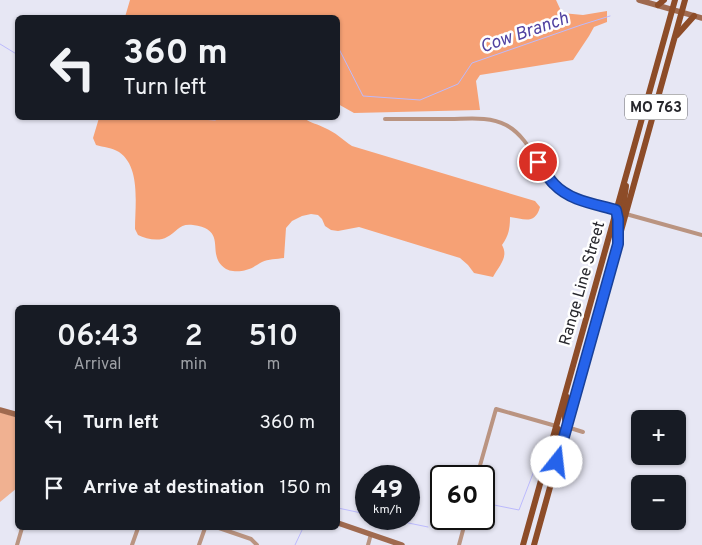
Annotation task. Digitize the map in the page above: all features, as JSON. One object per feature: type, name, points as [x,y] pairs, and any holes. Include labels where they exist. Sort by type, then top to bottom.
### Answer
[{"type":"main road","points":[[658,6],[664,0]]},
{"type":"main road","name":"Range Line Street","points":[[524,545],[675,0]]},
{"type":"main road","name":"Range Line Street","points":[[534,545],[685,0]]},
{"type":"main road","points":[[675,38],[694,16]]},
{"type":"main road","points":[[626,214],[623,208],[628,168]]},
{"type":"main road","points":[[616,210],[618,244]]},
{"type":"main road","points":[[566,427],[564,418],[567,404],[567,385]]},
{"type":"main road","points":[[556,426],[558,431],[556,446],[557,462]]},
{"type":"street","points":[[640,0],[702,18]]},
{"type":"street","points":[[385,119],[474,119],[505,124],[516,131],[554,184],[567,195],[616,210]]},
{"type":"street","points":[[626,214],[702,235]]},
{"type":"street","points":[[481,465],[496,409],[556,426]]},
{"type":"street","points":[[0,410],[15,414]]},
{"type":"street","points":[[566,427],[583,432]]},
{"type":"street","points":[[340,524],[402,545]]},
{"type":"street","points":[[17,545],[21,530]]},
{"type":"street","points":[[132,545],[137,530]]},
{"type":"street","points":[[199,545],[204,530]]},
{"type":"street","points":[[225,530],[251,539],[257,545]]},
{"type":"street","points":[[459,545],[463,530]]},
{"type":"street","points":[[368,545],[371,534]]},
{"type":"shaded area","points":[[130,0],[556,0],[562,13],[583,15],[607,11],[607,22],[594,27],[573,60],[480,75],[476,81],[480,110],[354,113],[340,105],[340,15],[126,15]]},
{"type":"shaded area","points":[[98,120],[307,120],[322,126],[352,146],[535,201],[540,207],[538,213],[532,219],[510,217],[509,231],[502,245],[504,257],[493,277],[474,273],[460,258],[359,227],[338,231],[331,230],[325,226],[318,215],[311,214],[292,221],[286,228],[284,258],[264,261],[250,269],[231,271],[220,263],[217,257],[214,237],[211,232],[204,228],[184,225],[167,237],[156,240],[138,235],[135,229],[136,198],[131,167],[119,152],[96,145],[93,138]]},
{"type":"shaded area","points":[[0,412],[15,417],[15,490],[0,502]]},
{"type":"waterway","name":"Cow Branch","points":[[340,51],[363,96],[420,100],[458,84],[472,63],[610,16]]},
{"type":"waterway","name":"Cow Branch","points":[[0,44],[15,53]]},
{"type":"waterway","points":[[495,505],[519,510],[537,463]]},
{"type":"waterway","points":[[340,508],[355,512]]},
{"type":"waterway","points":[[420,525],[428,527]]},
{"type":"waterway","points":[[295,545],[302,530]]},
{"type":"route","points":[[538,162],[554,184],[567,195],[616,210],[618,214],[618,244],[557,462]]}]
